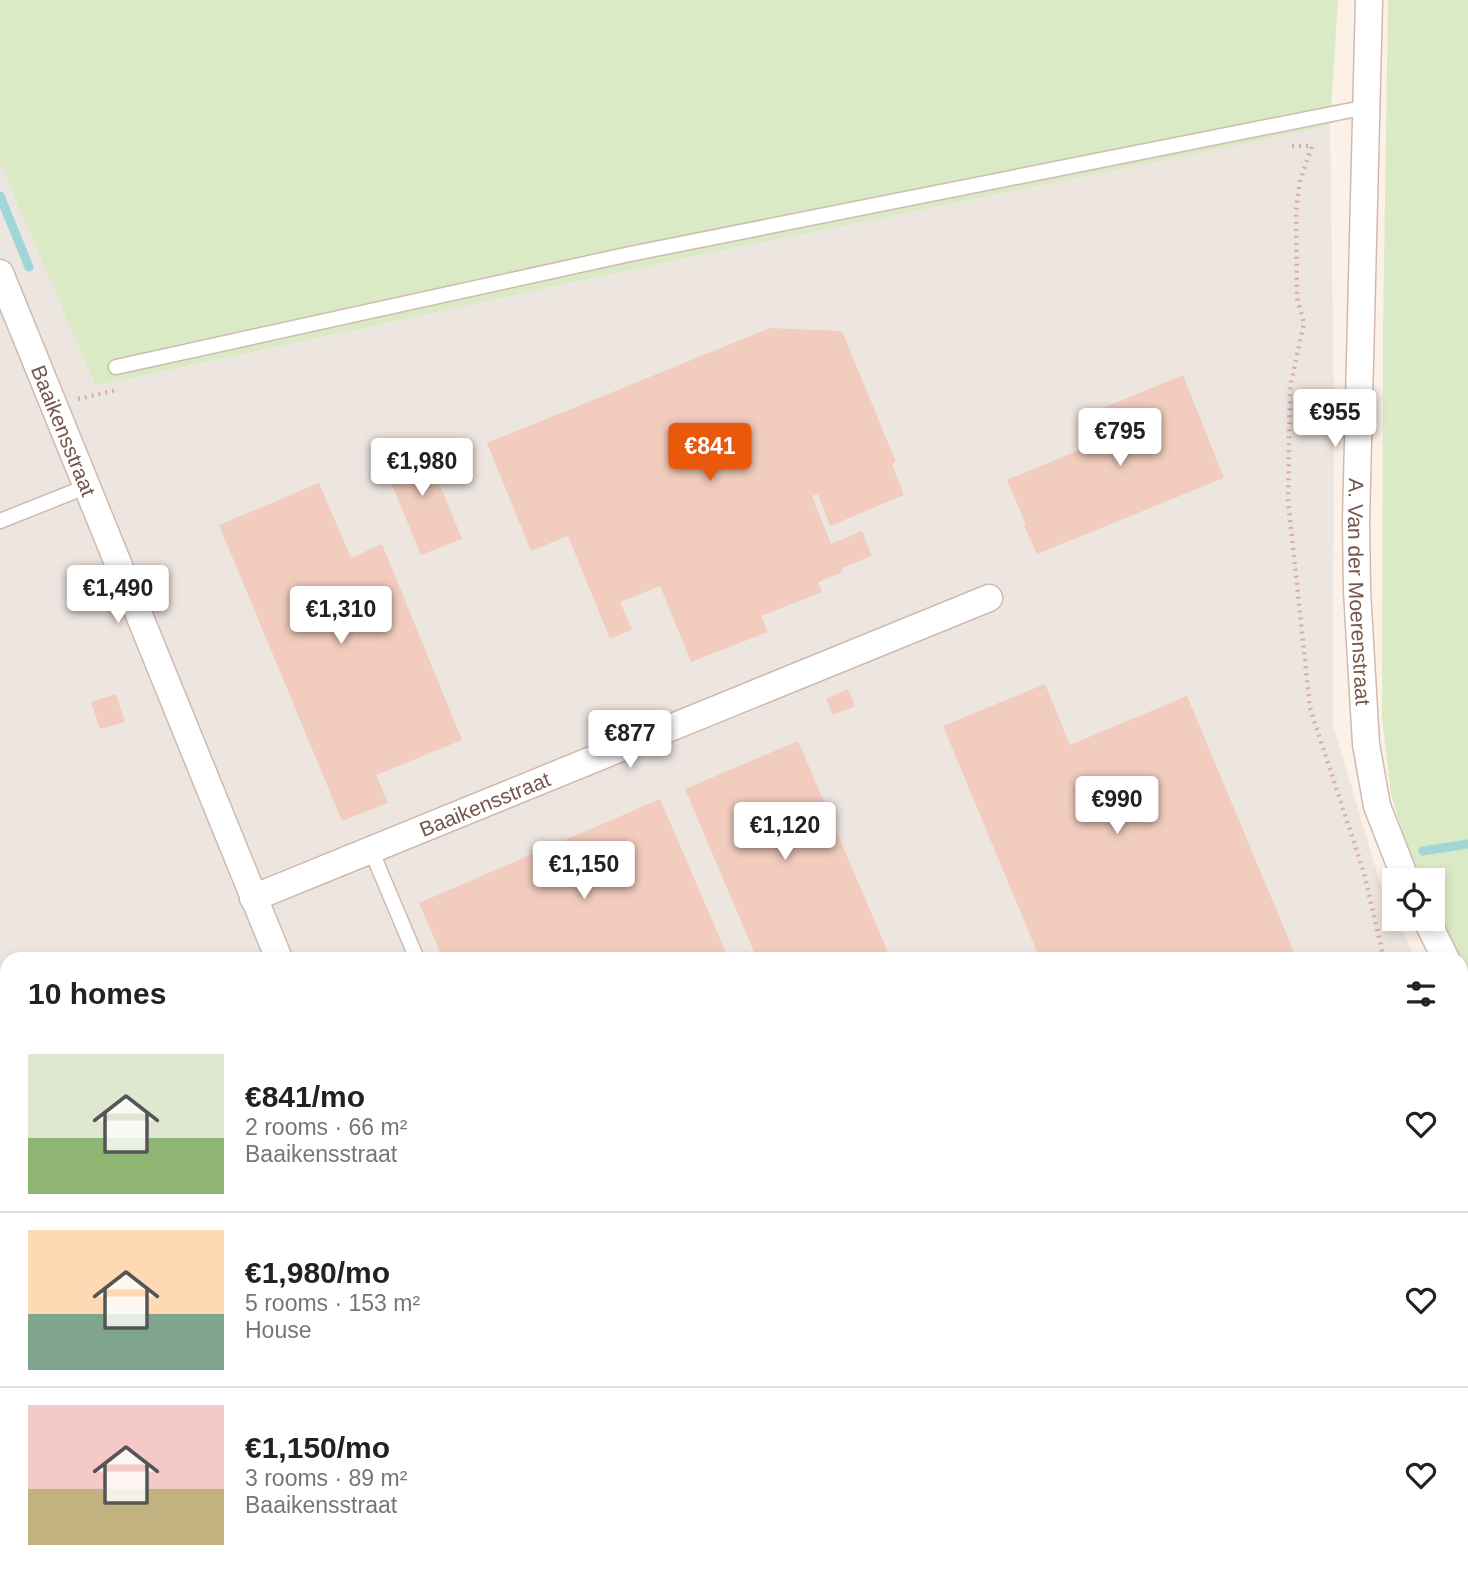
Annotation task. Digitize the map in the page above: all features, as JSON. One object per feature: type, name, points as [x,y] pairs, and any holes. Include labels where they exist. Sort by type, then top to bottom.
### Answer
[{"type":"street","name":"A. Van der Moerenstraat","points":[[1369,0],[1356,521],[1357,591],[1366,744],[1377,806],[1401,868]]},
{"type":"street","name":"Baaikensstraat","points":[[0,273],[276,952]]},
{"type":"street","name":"Baaikensstraat","points":[[253,898],[989,598]]},
{"type":"street","points":[[1432,931],[1442,952]]},
{"type":"lane","points":[[116,367],[630,254],[1367,107]]},
{"type":"lane","points":[[0,521],[88,486]]},
{"type":"lane","points":[[371,850],[413,952]]},
{"type":"path","points":[[1289,146],[1312,146],[1300,181],[1296,211],[1297,298],[1304,323],[1290,387],[1288,480],[1310,708],[1364,873],[1382,952]]},
{"type":"shaded area","points":[[1330,126],[1334,405],[1333,725],[1382,888],[1382,931],[1403,931],[1413,952],[0,952],[0,163],[97,386],[672,261]]},
{"type":"green space","points":[[0,0],[1338,0],[1330,126],[672,261],[96,386],[0,163]]},
{"type":"green space","points":[[1388,0],[1468,0],[1468,952],[1457,952],[1445,928],[1445,868],[1414,868],[1412,864],[1391,794],[1382,718],[1383,335]]},
{"type":"building","points":[[770,328],[842,331],[896,462],[892,464],[904,495],[830,526],[818,494],[812,496],[831,544],[862,531],[872,556],[842,568],[843,572],[818,582],[822,592],[761,616],[768,632],[691,662],[660,586],[620,602],[632,630],[610,639],[568,536],[531,551],[487,443]]},
{"type":"building","points":[[1183,375],[1224,478],[1037,554],[1007,480],[1110,437],[1098,410]]},
{"type":"building","points":[[422,441],[462,539],[421,555],[381,458]]},
{"type":"building","points":[[319,483],[351,558],[382,544],[462,740],[376,775],[388,803],[342,821],[219,525]]},
{"type":"building","points":[[1045,684],[1070,745],[1187,696],[1294,952],[1037,952],[943,726]]},
{"type":"building","points":[[848,689],[855,706],[833,715],[826,699]]},
{"type":"building","points":[[116,694],[125,722],[100,729],[91,702]]},
{"type":"building","points":[[798,741],[888,952],[754,952],[685,789]]},
{"type":"building","points":[[660,799],[726,952],[440,952],[419,903]]},
{"type":"waterway","points":[[0,196],[29,267]]},
{"type":"waterway","points":[[1423,851],[1468,844]]}]
